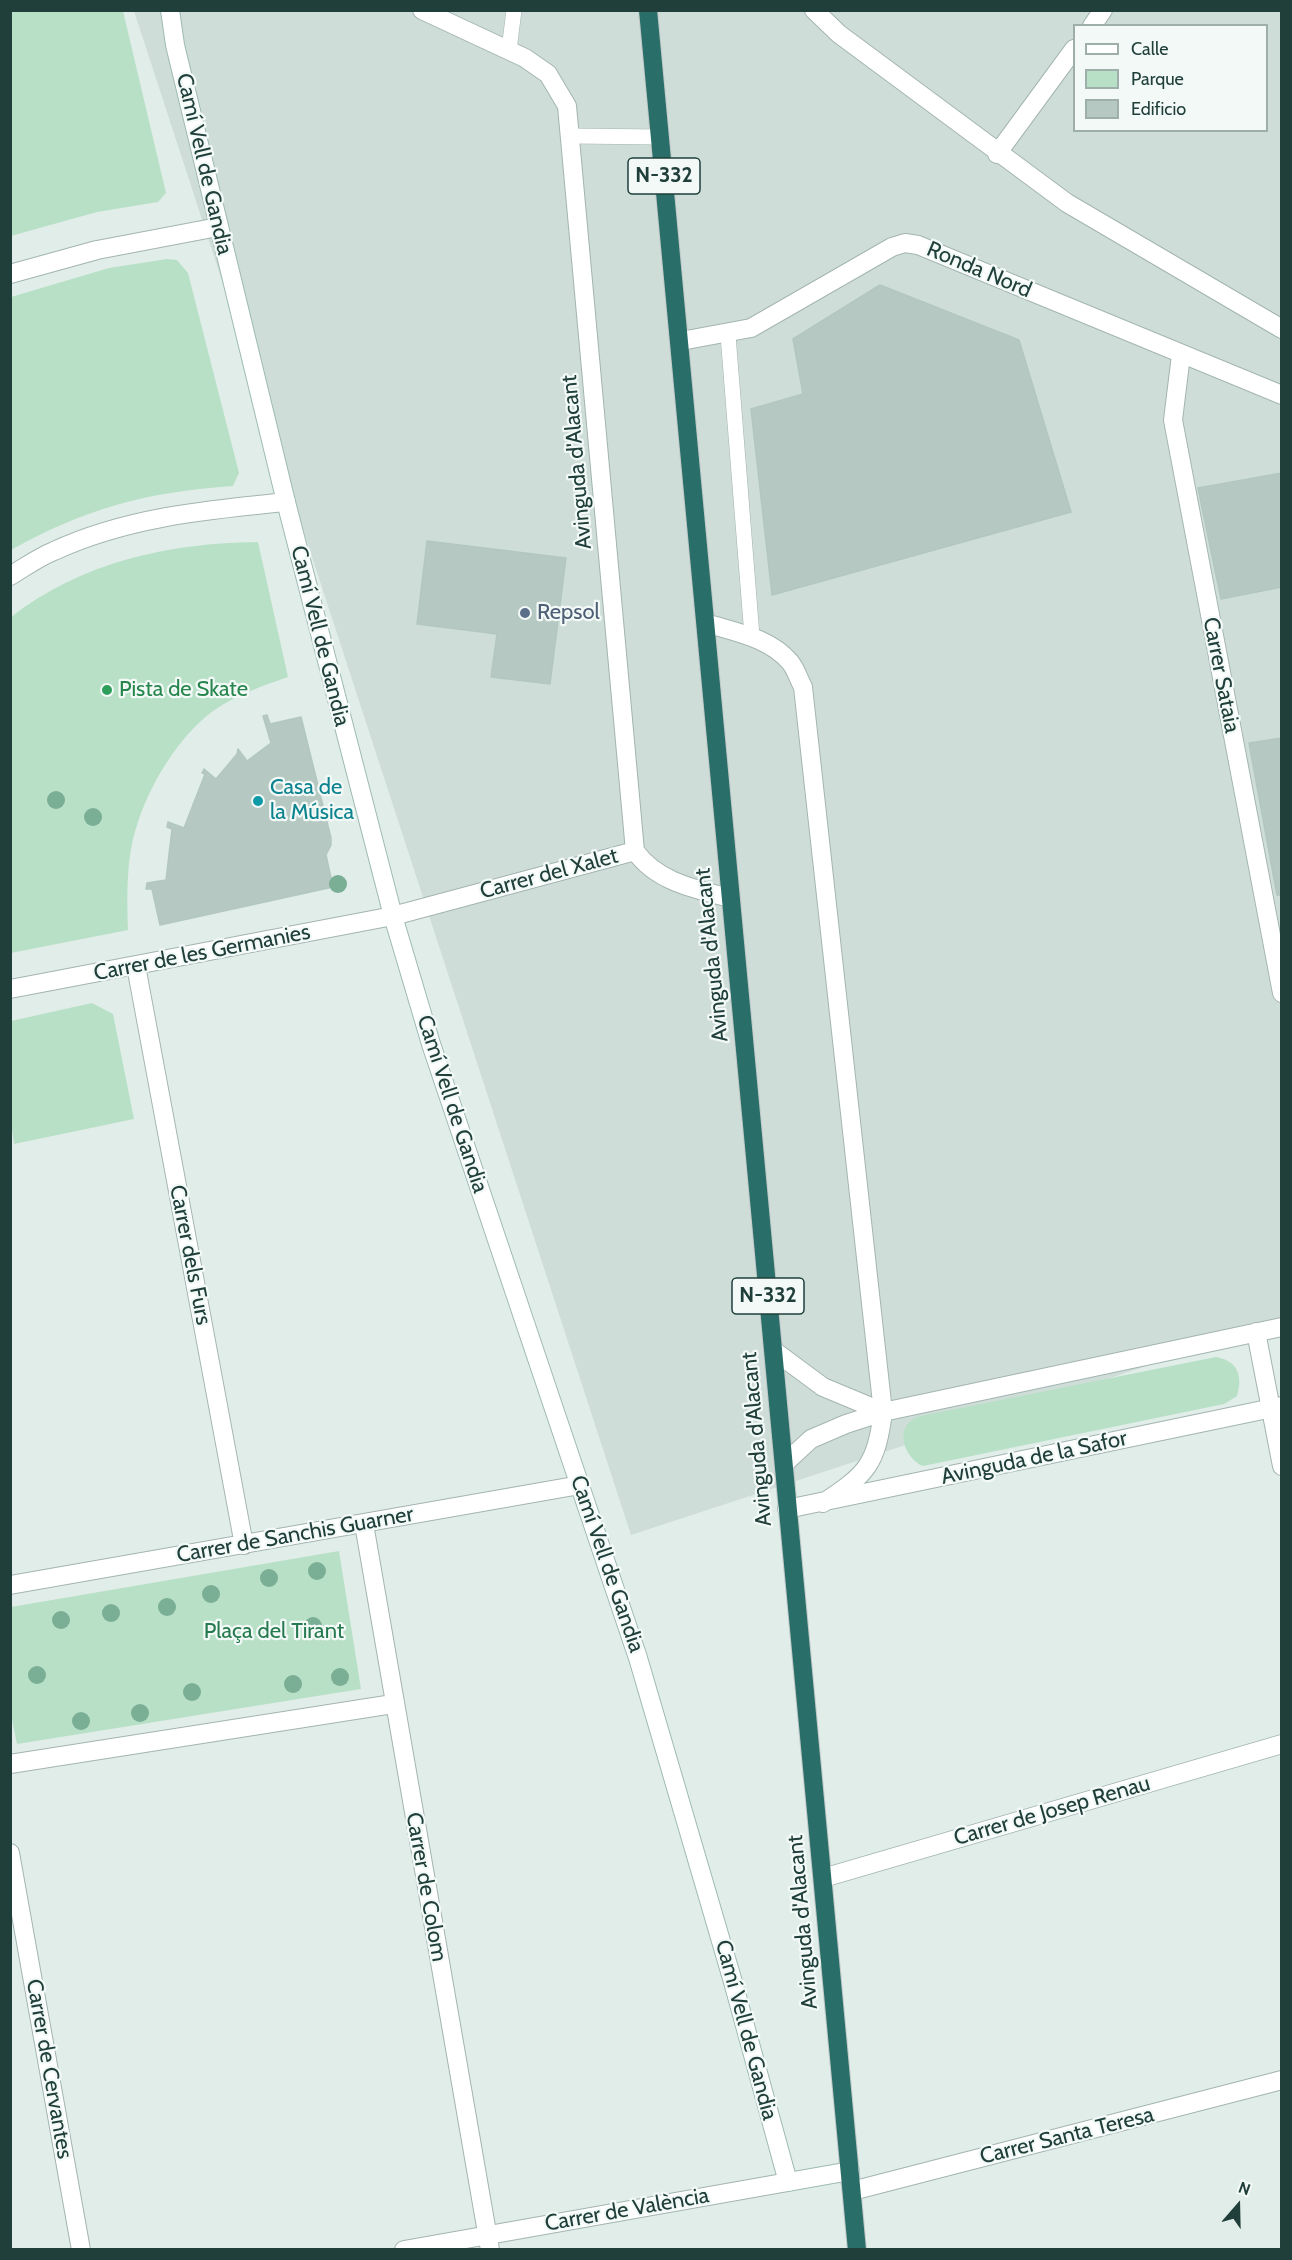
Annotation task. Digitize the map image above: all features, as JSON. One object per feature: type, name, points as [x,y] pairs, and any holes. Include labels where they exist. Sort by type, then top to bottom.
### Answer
[{"type":"highway","name":"Avinguda d'Alacant","points":[[648,10],[681,341],[730,898],[857,2250]]},
{"type":"street","name":"Camí Vell de Gandia","points":[[170,10],[175,45],[218,227],[393,916],[431,1044],[651,1702],[788,2182]]},
{"type":"street","points":[[422,10],[509,50]]},
{"type":"street","points":[[814,10],[839,34],[997,154],[1066,203],[1281,329]]},
{"type":"street","points":[[1093,24],[1103,10]]},
{"type":"street","name":"Avinguda d'Alacant","points":[[509,50],[548,74],[567,106],[572,136],[635,851]]},
{"type":"street","points":[[997,154],[1073,50]]},
{"type":"street","points":[[10,274],[97,250],[218,227]]},
{"type":"street","name":"Ronda Nord","points":[[681,341],[751,328],[892,247],[905,243],[918,245],[1281,395]]},
{"type":"street","name":"Carrer Sataia","points":[[1181,355],[1173,420],[1281,993]]},
{"type":"street","points":[[10,576],[54,550],[134,524],[175,514],[286,502]]},
{"type":"street","points":[[706,624],[752,636],[773,648],[791,663],[803,687],[883,1412],[880,1436],[872,1460],[857,1481],[823,1503]]},
{"type":"street","name":"Carrer del Xalet","points":[[393,916],[635,851],[645,865],[658,874],[683,886],[730,898]]},
{"type":"street","name":"Carrer de les Germanies","points":[[10,989],[393,916]]},
{"type":"street","name":"Carrer dels Furs","points":[[136,966],[244,1545]]},
{"type":"street","points":[[784,1464],[812,1439],[846,1424],[883,1412],[1281,1327]]},
{"type":"street","points":[[1256,1332],[1276,1407],[1281,1466]]},
{"type":"street","points":[[773,1350],[823,1387],[854,1402],[883,1412]]},
{"type":"street","name":"Avinguda de la Safor","points":[[787,1509],[1276,1407]]},
{"type":"street","name":"Carrer de Sanchis Guarner","points":[[10,1586],[580,1485]]},
{"type":"street","name":"Carrer de Colom","points":[[364,1524],[393,1704],[489,2242]]},
{"type":"street","points":[[10,1764],[393,1704]]},
{"type":"street","name":"Carrer de Josep Renau","points":[[823,1878],[1281,1744]]},
{"type":"street","name":"Carrer de Cervantes","points":[[10,1853],[81,2250]]},
{"type":"street","name":"Carrer Santa Teresa","points":[[852,2191],[1281,2080]]},
{"type":"street","name":"Carrer de València","points":[[404,2250],[489,2242],[850,2171]]},
{"type":"lane","points":[[509,50],[514,10]]},
{"type":"lane","points":[[572,136],[660,137]]},
{"type":"lane","points":[[728,334],[752,636]]},
{"type":"shaded area","points":[[134,11],[1281,11],[1281,1322],[631,1535]]},
{"type":"green space","points":[[10,11],[123,11],[166,193],[158,202],[97,212],[11,236]]},
{"type":"green space","points":[[167,259],[177,260],[188,273],[239,473],[233,486],[173,493],[118,504],[65,523],[11,550],[11,297],[109,268]]},
{"type":"green space","points":[[258,542],[288,677],[259,687],[213,711],[188,734],[167,762],[149,794],[133,838],[128,877],[128,930],[11,953],[11,617],[38,598],[67,582],[127,559],[191,546]]},
{"type":"green space","points":[[92,1003],[113,1014],[134,1119],[14,1144],[10,1114],[11,1021]]},
{"type":"green space","points":[[1216,1357],[1234,1366],[1239,1376],[1237,1396],[1224,1404],[923,1466],[912,1458],[903,1438],[907,1425],[919,1417]]},
{"type":"green space","name":"Plaça del Tirant","points":[[339,1551],[361,1689],[17,1744],[10,1710],[11,1607]]},
{"type":"building","points":[[880,285],[1019,340],[1071,512],[772,595],[751,409],[803,394],[793,339]]},
{"type":"building","points":[[1282,473],[1282,587],[1221,599],[1198,488]]},
{"type":"building","points":[[427,541],[566,558],[550,684],[491,677],[497,634],[417,624]]},
{"type":"building","name":"Casa de la Música","points":[[267,715],[270,724],[301,717],[331,838],[331,845],[326,855],[333,887],[160,925],[152,889],[146,889],[147,883],[166,880],[172,829],[167,827],[168,822],[184,828],[205,774],[202,773],[204,769],[216,779],[237,754],[238,749],[247,761],[271,743],[263,716]]},
{"type":"building","points":[[1282,738],[1282,895],[1277,895],[1249,743]]},
{"type":"place","name":"Repsol","points":[[525,613]]},
{"type":"place","name":"Pista de Skate","points":[[107,690]]},
{"type":"place","name":"Casa de la Música","points":[[258,801]]}]
